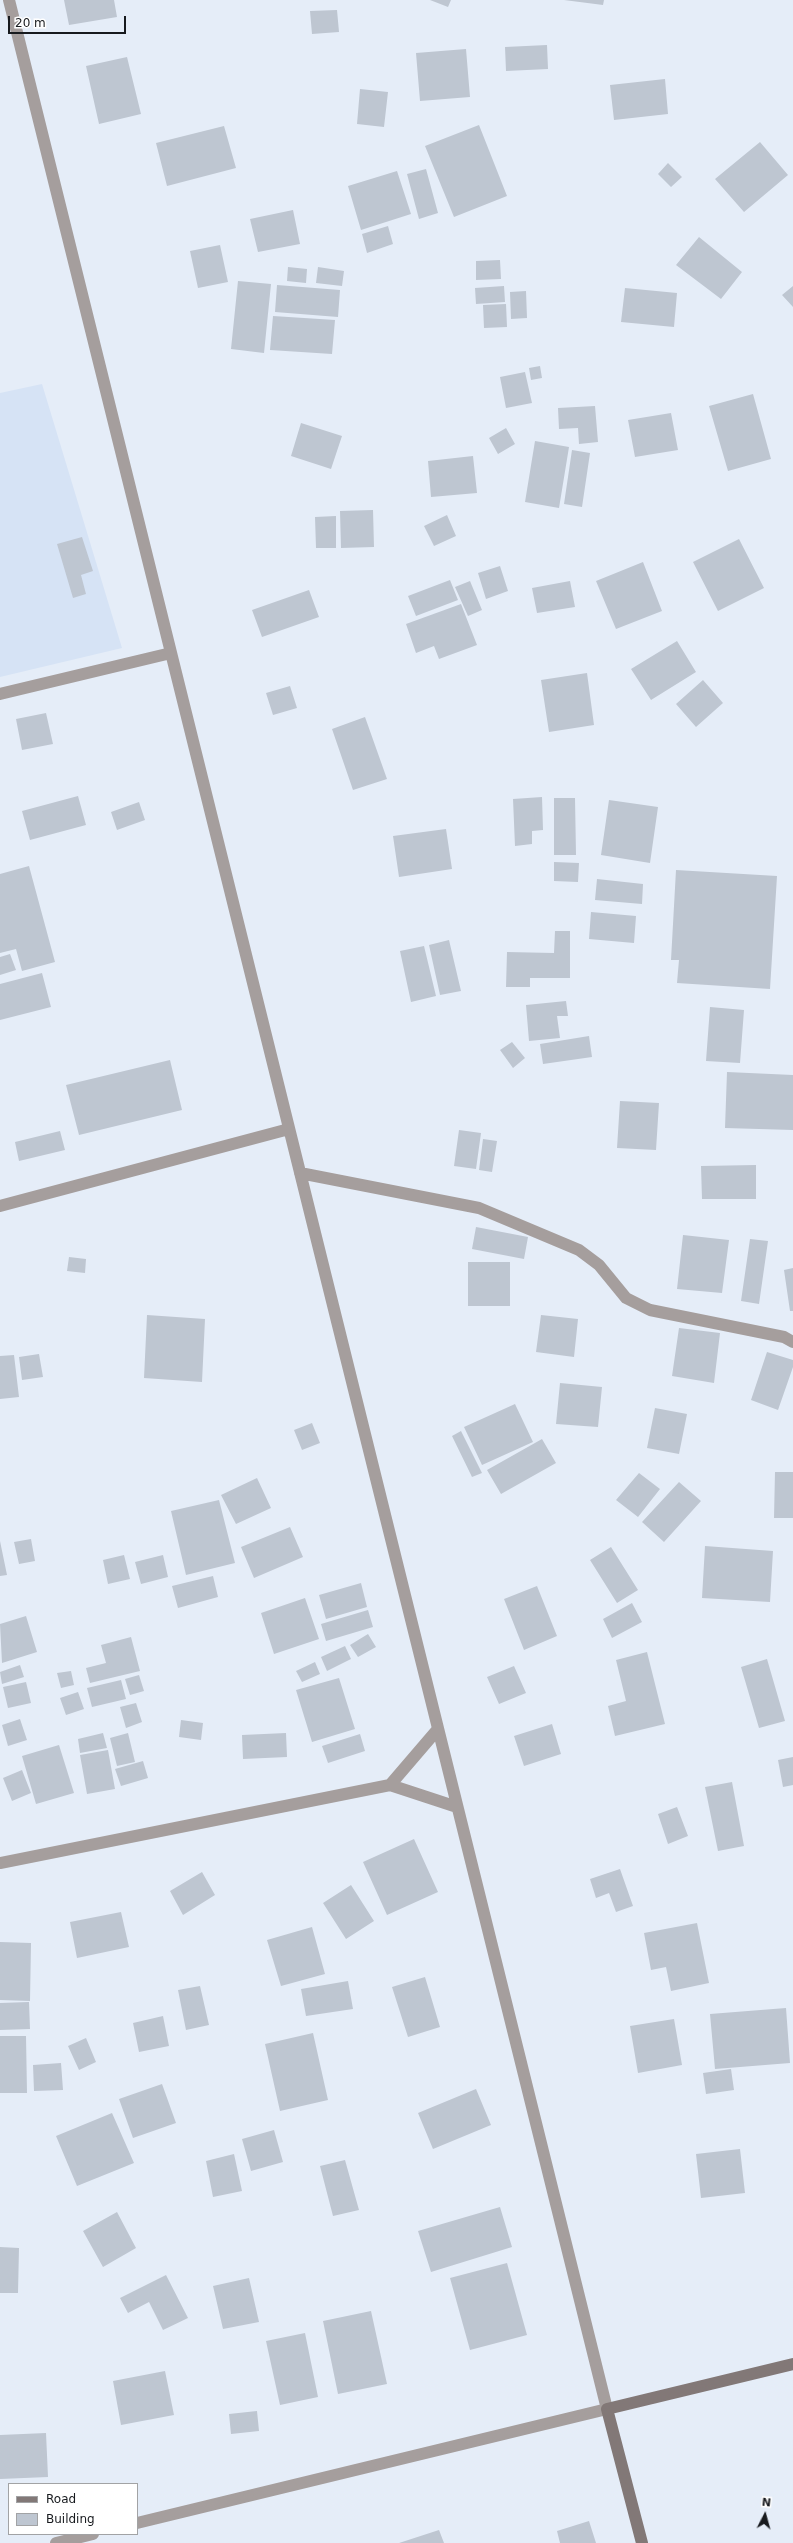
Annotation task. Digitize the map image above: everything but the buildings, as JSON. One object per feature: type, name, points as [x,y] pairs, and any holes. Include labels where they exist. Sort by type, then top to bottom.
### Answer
[{"type":"street","points":[[9,0],[457,1808],[607,2409],[642,2543]]},
{"type":"street","points":[[0,694],[171,653]]},
{"type":"street","points":[[0,1206],[289,1129]]},
{"type":"street","points":[[300,1173],[479,1208],[579,1250],[599,1265],[626,1298],[650,1310],[784,1337],[793,1342]]},
{"type":"street","points":[[390,1785],[438,1729]]},
{"type":"street","points":[[0,1863],[390,1785],[457,1808]]},
{"type":"street","points":[[138,2523],[793,2364]]},
{"type":"street","points":[[56,2543],[89,2535]]},
{"type":"shaded area","points":[[42,384],[122,648],[0,677],[0,393]]}]
